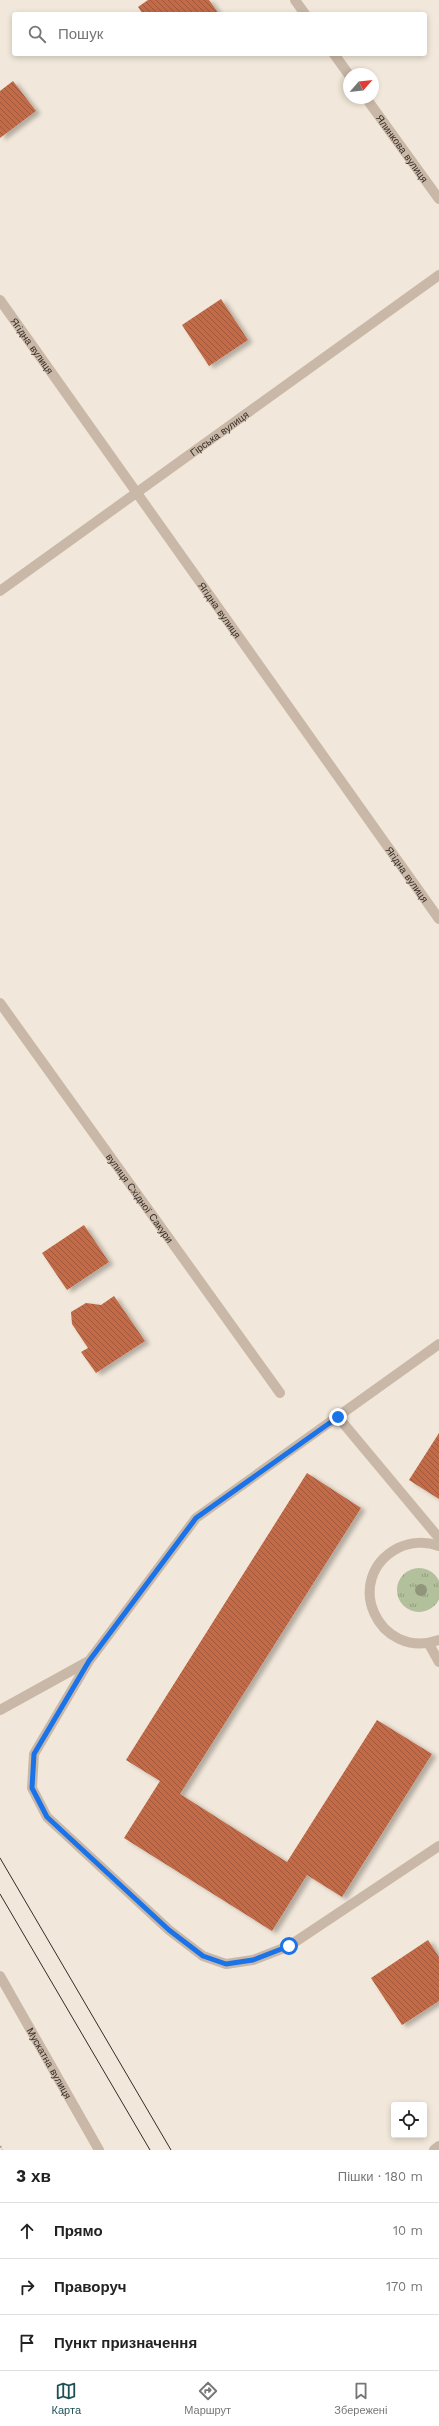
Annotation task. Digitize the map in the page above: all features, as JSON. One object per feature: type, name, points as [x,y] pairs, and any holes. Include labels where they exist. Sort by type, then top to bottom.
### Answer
[{"type":"street","points":[[295,0],[304,12]]},
{"type":"street","points":[[335,56],[344,68]]},
{"type":"street","name":"Ялинкова вулиця","points":[[370,104],[439,199]]},
{"type":"street","name":"Гірська вулиця","points":[[0,591],[137,494],[439,275]]},
{"type":"street","name":"Ягідна вулиця","points":[[0,300],[439,920]]},
{"type":"street","name":"вулиця Східної Сакури","points":[[0,1003],[280,1393]]},
{"type":"street","points":[[439,1344],[196,1518],[89,1661],[34,1754],[32,1788],[47,1817],[169,1930],[203,1956],[226,1964],[253,1960],[289,1946],[439,1846]]},
{"type":"street","points":[[338,1417],[439,1538]]},
{"type":"street","points":[[439,1546],[421,1542],[404,1545],[389,1553],[378,1565],[371,1581],[370,1598],[372,1608],[383,1628],[396,1638],[412,1644],[429,1644],[439,1640]]},
{"type":"street","points":[[429,1644],[439,1662]]},
{"type":"street","points":[[0,1710],[89,1661]]},
{"type":"street","name":"Мускатна вулиця","points":[[0,1976],[99,2150]]},
{"type":"street","points":[[434,2150],[439,2146]]},
{"type":"path","points":[[0,2146],[2,2150]]},
{"type":"green space","points":[[410,1569],[428,1569],[440,1581],[440,1599],[435,1606],[428,1611],[410,1611],[403,1606],[398,1599],[398,1581],[403,1574]]},
{"type":"building","points":[[148,0],[209,0],[218,12],[142,12],[138,7]]},
{"type":"building","points":[[13,81],[36,111],[0,138],[0,91]]},
{"type":"building","points":[[221,299],[248,340],[209,366],[182,325]]},
{"type":"building","points":[[84,1225],[109,1262],[67,1290],[42,1253]]},
{"type":"building","points":[[114,1296],[145,1341],[96,1373],[81,1352],[88,1348],[72,1324],[71,1312],[86,1303],[101,1305]]},
{"type":"building","points":[[439,1433],[439,1499],[409,1480]]},
{"type":"building","points":[[307,1473],[361,1508],[180,1794],[287,1862],[377,1720],[432,1754],[342,1897],[307,1875],[272,1931],[124,1838],[160,1781],[126,1760]]},
{"type":"building","points":[[428,1940],[439,1957],[439,2001],[402,2025],[371,1978]]},
{"type":"tram line","points":[[0,1858],[171,2150]]},
{"type":"tram line","points":[[0,1894],[150,2150]]},
{"type":"route","points":[[289,1946],[253,1960],[226,1964],[203,1956],[169,1930],[47,1817],[32,1788],[34,1754],[89,1661],[196,1518],[338,1417]]}]
